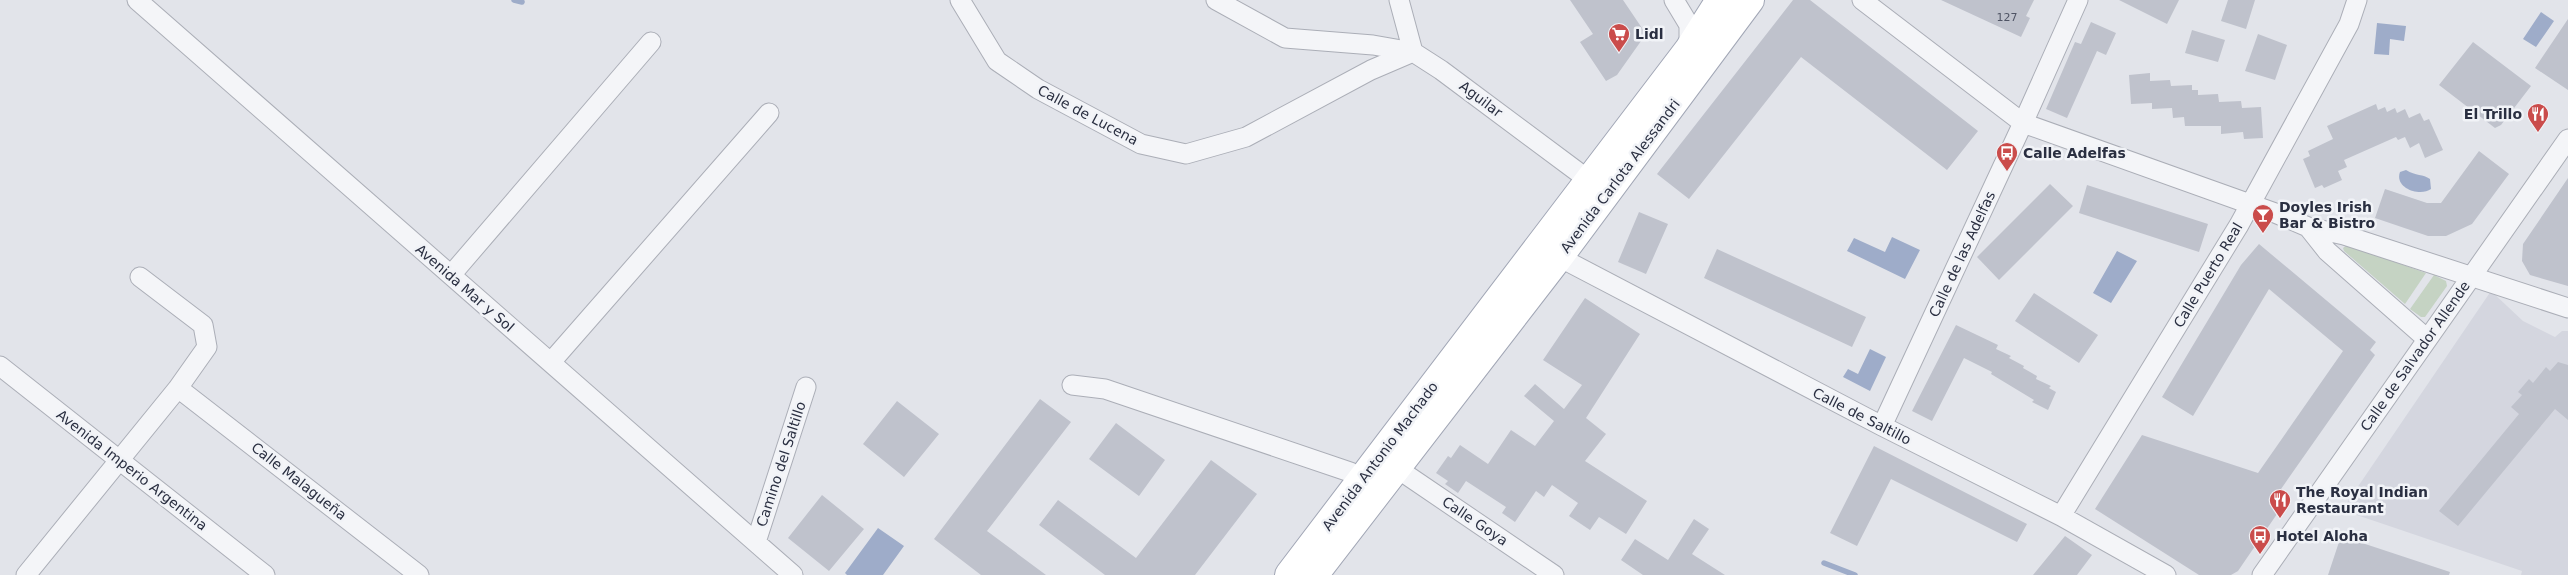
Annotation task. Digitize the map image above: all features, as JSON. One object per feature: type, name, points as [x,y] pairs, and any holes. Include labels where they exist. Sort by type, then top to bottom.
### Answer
[{"type":"main road","name":"Avenida Carlota Alessandri","points":[[1479,343],[1590,181],[1690,49],[1720,0]]},
{"type":"main road","name":"Avenida Carlota Alessandri","points":[[1479,343],[1559,257],[1750,0]]},
{"type":"main road","name":"Avenida Antonio Machado","points":[[1314,575],[1396,467],[1479,343]]},
{"type":"main road","name":"Avenida Antonio Machado","points":[[1290,575],[1361,480],[1479,343]]},
{"type":"street","name":"Avenida Mar y Sol","points":[[138,0],[793,575]]},
{"type":"street","name":"Calle de Lucena","points":[[960,0],[997,61],[1038,89],[1140,144],[1186,154],[1246,137],[1371,70],[1413,52]]},
{"type":"street","points":[[1216,0],[1285,38],[1373,45],[1413,52],[1399,0]]},
{"type":"street","points":[[1674,0],[1689,25],[1690,49]]},
{"type":"street","points":[[1862,0],[2023,123],[2308,227],[2344,235],[2568,308]]},
{"type":"street","name":"Calle de las Adelfas","points":[[1882,426],[2078,0]]},
{"type":"street","name":"Calle Puerto Real","points":[[2061,516],[2250,205],[2349,24],[2357,0]]},
{"type":"street","points":[[451,275],[651,42]]},
{"type":"street","name":"Aguilar","points":[[1413,52],[1442,70],[1590,181]]},
{"type":"street","points":[[551,362],[769,113]]},
{"type":"street","name":"Calle de Salvador Allende","points":[[2262,575],[2568,138]]},
{"type":"street","points":[[2308,227],[2328,252],[2427,339]]},
{"type":"street","name":"Calle de Saltillo","points":[[1559,257],[1882,426],[2061,516],[2166,575]]},
{"type":"street","points":[[26,575],[118,459],[178,388],[207,347],[203,325],[140,277]]},
{"type":"street","name":"Avenida Imperio Argentina","points":[[0,366],[265,575]]},
{"type":"street","points":[[1072,385],[1105,389],[1350,472],[1361,480]]},
{"type":"street","name":"Camino del Saltillo","points":[[756,542],[806,386]]},
{"type":"street","name":"Calle Malagueña","points":[[178,388],[419,575]]},
{"type":"street","name":"Calle Goya","points":[[1396,467],[1554,575]]},
{"type":"shaded area","points":[[2491,291],[2523,321],[2555,337],[2562,331],[2568,331],[2568,575],[2521,575],[2522,571],[2342,510]]},
{"type":"green space","points":[[2347,245],[2426,273],[2405,304],[2344,251],[2343,248]]},
{"type":"green space","points":[[2434,275],[2446,281],[2447,286],[2425,317],[2421,317],[2410,309]]},
{"type":"water","points":[[2541,12],[2554,21],[2536,47],[2523,39]]},
{"type":"water","points":[[2377,23],[2406,26],[2404,41],[2390,39],[2389,55],[2374,54]]},
{"type":"water","points":[[2406,170],[2430,179],[2431,189],[2421,192],[2404,187],[2399,178],[2400,172]]},
{"type":"water","points":[[1892,237],[1920,250],[1905,279],[1847,251],[1854,238],[1885,252]]},
{"type":"water","points":[[2117,251],[2137,261],[2111,303],[2093,293]]},
{"type":"water","points":[[1870,349],[1886,357],[1870,391],[1843,377],[1848,369],[1858,374]]},
{"type":"water","points":[[878,528],[904,546],[883,575],[847,575],[845,573]]},
{"type":"building","name":"Lidl","points":[[1570,0],[1623,0],[1646,34],[1617,75],[1606,81],[1580,42],[1593,34]]},
{"type":"building","points":[[1793,0],[1810,0],[1978,131],[1947,170],[1801,57],[1689,199],[1657,174]]},
{"type":"building","points":[[1941,0],[2034,0],[2026,16],[2030,18],[2021,37]]},
{"type":"building","points":[[2119,0],[2179,0],[2167,24]]},
{"type":"building","points":[[2228,0],[2255,0],[2246,29],[2221,21]]},
{"type":"building","points":[[2568,19],[2568,90],[2535,68]]},
{"type":"building","points":[[2091,22],[2116,33],[2106,55],[2097,51],[2067,118],[2046,109],[2075,42],[2081,44]]},
{"type":"building","points":[[2192,30],[2225,40],[2218,62],[2185,53]]},
{"type":"building","points":[[2258,34],[2287,45],[2275,80],[2245,71]]},
{"type":"building","points":[[2473,42],[2531,86],[2501,125],[2495,128],[2439,85]]},
{"type":"building","points":[[2150,73],[2150,81],[2170,80],[2171,86],[2192,85],[2192,90],[2198,90],[2198,95],[2218,94],[2219,102],[2241,101],[2242,108],[2261,107],[2263,138],[2244,139],[2243,132],[2221,134],[2221,126],[2185,126],[2184,117],[2173,118],[2172,108],[2152,109],[2152,103],[2131,104],[2129,75]]},
{"type":"building","points":[[2376,104],[2378,110],[2385,107],[2387,112],[2395,108],[2397,113],[2405,109],[2409,118],[2420,113],[2424,121],[2429,119],[2443,150],[2425,158],[2419,143],[2410,148],[2405,137],[2398,140],[2396,137],[2344,160],[2347,167],[2338,171],[2342,180],[2324,188],[2322,185],[2315,188],[2303,159],[2310,156],[2308,151],[2333,139],[2327,126]]},
{"type":"building","points":[[2479,151],[2509,174],[2472,224],[2446,236],[2428,236],[2375,218],[2385,189],[2427,203],[2441,203]]},
{"type":"building","points":[[2568,178],[2568,286],[2530,275],[2522,261],[2523,244]]},
{"type":"building","points":[[2050,184],[2073,206],[1999,280],[1977,257]]},
{"type":"building","points":[[2087,185],[2208,224],[2199,252],[2079,213]]},
{"type":"building","points":[[1639,212],[1668,224],[1646,274],[1618,262]]},
{"type":"building","points":[[2259,244],[2376,342],[2370,350],[2375,355],[2281,489],[2290,495],[2238,571],[2231,575],[2199,575],[2095,509],[2142,435],[2258,473],[2343,351],[2269,289],[2193,416],[2162,397],[2241,265]]},
{"type":"building","points":[[1717,249],[1866,317],[1852,347],[1704,278]]},
{"type":"building","points":[[2034,293],[2098,335],[2079,363],[2015,321]]},
{"type":"building","points":[[1585,298],[1640,334],[1586,418],[1606,434],[1585,461],[1647,501],[1626,534],[1599,517],[1590,530],[1569,516],[1578,503],[1552,485],[1544,497],[1536,491],[1515,522],[1502,513],[1506,507],[1466,481],[1458,493],[1445,484],[1448,481],[1436,473],[1448,456],[1451,458],[1460,445],[1488,464],[1511,430],[1535,446],[1554,421],[1524,396],[1535,384],[1564,409],[1582,385],[1543,360]]},
{"type":"building","points":[[1956,325],[1998,345],[1996,349],[2011,356],[2009,358],[2037,376],[2036,379],[2051,386],[2049,388],[2056,392],[2048,410],[2032,402],[2034,400],[1991,374],[1992,372],[1964,358],[1932,421],[1912,411]]},
{"type":"building","points":[[2558,362],[2568,365],[2568,420],[2555,409],[2458,526],[2439,511],[2519,414],[2511,407],[2522,395],[2518,392],[2529,379],[2533,383],[2546,367],[2550,371]]},
{"type":"building","points":[[1040,399],[1071,422],[987,531],[1046,575],[981,575],[934,539]]},
{"type":"building","points":[[897,401],[939,434],[904,477],[863,444]]},
{"type":"building","points":[[1116,423],[1165,460],[1139,496],[1089,459]]},
{"type":"building","points":[[1874,446],[2027,524],[2017,542],[1891,479],[1857,546],[1830,533]]},
{"type":"building","points":[[1211,460],[1257,494],[1195,575],[1105,575],[1039,525],[1058,500],[1136,558]]},
{"type":"building","points":[[822,495],[864,529],[829,571],[788,538]]},
{"type":"building","points":[[1694,519],[1709,529],[1692,554],[1725,575],[1643,575],[1621,560],[1635,539],[1668,560]]},
{"type":"building","points":[[2065,536],[2092,555],[2077,575],[2033,575]]},
{"type":"building","points":[[2341,536],[2450,572],[2449,575],[2328,575]]},
{"type":"waterway","points":[[514,0],[522,2]]},
{"type":"waterway","points":[[1824,563],[1855,575]]},
{"type":"place","name":"Lidl","points":[[1619,53]]},
{"type":"place","name":"El Trillo","points":[[2538,133]]},
{"type":"place","name":"Calle Adelfas","points":[[2007,172]]},
{"type":"place","name":"Doyles Irish Bar & Bistro","points":[[2263,234]]},
{"type":"place","name":"The Royal Indian Restaurant","points":[[2280,519]]},
{"type":"place","name":"Hotel Aloha","points":[[2260,555]]}]
